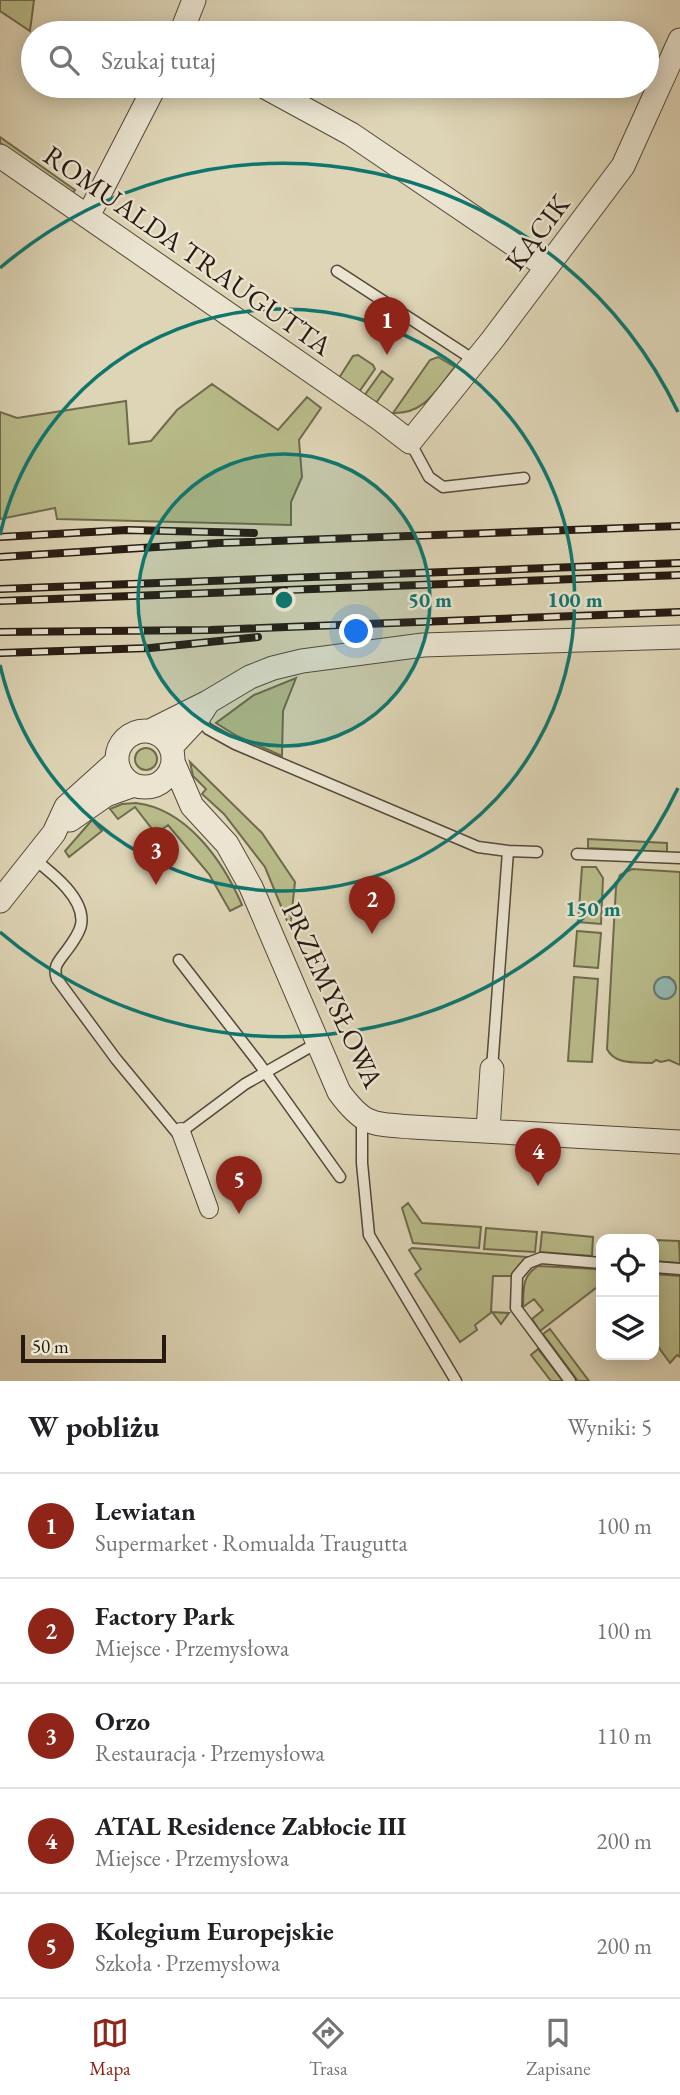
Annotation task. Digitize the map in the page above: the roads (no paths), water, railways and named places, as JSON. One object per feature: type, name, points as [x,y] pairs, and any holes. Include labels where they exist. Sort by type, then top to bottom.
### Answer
[{"type":"street","points":[[186,21],[194,0]]},
{"type":"street","name":"KĄCIK","points":[[659,86],[680,40]]},
{"type":"street","points":[[88,216],[149,98]]},
{"type":"street","points":[[285,98],[351,134],[547,267]]},
{"type":"street","name":"KĄCIK","points":[[410,442],[623,166],[654,98]]},
{"type":"street","name":"ROMUALDA TRAUGUTTA","points":[[0,156],[410,442]]},
{"type":"street","points":[[141,786],[122,775],[117,761],[118,752],[127,738],[134,733],[150,731],[203,710],[263,671],[302,661],[423,645],[680,637]]},
{"type":"street","points":[[54,833],[97,800],[165,779],[172,754],[203,710]]},
{"type":"street","points":[[150,731],[162,736],[172,754]]},
{"type":"street","name":"PRZEMYSŁOWA","points":[[172,754],[192,806],[227,844],[251,887],[339,1092],[362,1119],[376,1125],[680,1142]]},
{"type":"street","points":[[0,901],[54,833],[66,807],[117,761]]},
{"type":"street","name":"PRZEMYSŁOWA","points":[[141,786],[192,806]]},
{"type":"street","points":[[488,1130],[492,1069]]},
{"type":"street","points":[[181,1132],[209,1209]]},
{"type":"lane","points":[[337,271],[474,360]]},
{"type":"lane","points":[[410,442],[429,477],[443,487],[524,478]]},
{"type":"lane","points":[[203,710],[208,729],[235,744],[478,847],[537,852]]},
{"type":"lane","points":[[492,1069],[509,851]]},
{"type":"lane","points":[[577,854],[680,858]]},
{"type":"lane","points":[[34,859],[54,876],[76,902],[81,914],[81,927],[56,964],[54,972],[57,979],[116,1059],[178,1133],[265,1071],[317,1043]]},
{"type":"lane","points":[[179,960],[265,1071],[340,1177]]},
{"type":"lane","points":[[362,1119],[362,1163],[369,1235],[456,1381]]},
{"type":"lane","points":[[570,1381],[516,1308],[517,1276],[528,1263],[541,1258],[596,1263]]},
{"type":"lane","points":[[659,1267],[680,1269]]},
{"type":"water","points":[[665,977],[673,980],[676,988],[673,996],[665,999],[657,996],[654,988],[657,980]]},
{"type":"railway","points":[[0,557],[219,543],[680,526]]},
{"type":"railway","points":[[0,537],[127,530],[254,533]]},
{"type":"railway","points":[[0,589],[680,563]]},
{"type":"railway","points":[[0,601],[680,575]]},
{"type":"railway","points":[[0,632],[210,630],[680,612]]},
{"type":"railway","points":[[0,653],[150,648],[258,637]]},
{"type":"place","name":"Lewiatan","points":[[387,355]]},
{"type":"place","name":"Orzo","points":[[156,885]]},
{"type":"place","name":"Factory Park","points":[[372,934]]},
{"type":"place","name":"ATAL Residence Zabłocie III","points":[[538,1186]]},
{"type":"place","name":"Kolegium Europejskie","points":[[239,1214]]}]
